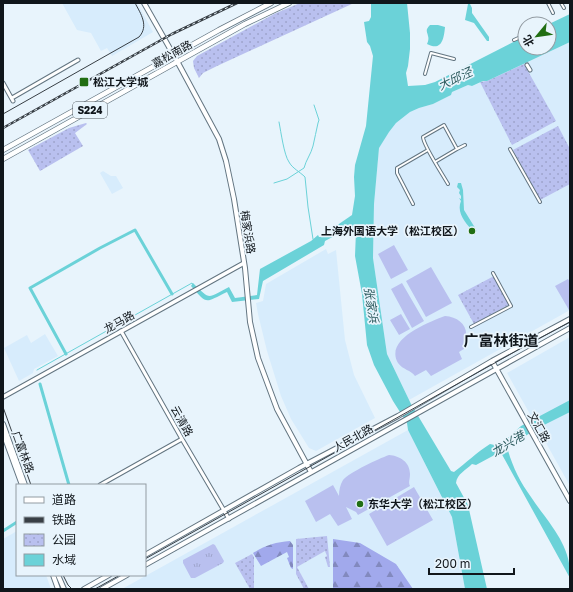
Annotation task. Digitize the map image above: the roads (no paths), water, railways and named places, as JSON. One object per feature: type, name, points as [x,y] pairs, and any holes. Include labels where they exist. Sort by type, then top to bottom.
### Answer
[{"type":"main road","name":"梅家浜路","points":[[144,3],[174,55],[218,139],[226,161],[244,263],[253,340],[277,409],[311,472]]},
{"type":"main road","name":"嘉松南路","points":[[3,150],[230,24],[271,3]]},
{"type":"main road","name":"嘉松南路","points":[[3,159],[245,24],[289,3]]},
{"type":"main road","name":"人民北路","points":[[146,553],[307,464],[398,416],[492,361],[570,319]]},
{"type":"main road","name":"人民北路","points":[[146,564],[570,328]]},
{"type":"main road","name":"文汇路","points":[[492,361],[570,501]]},
{"type":"main road","name":"广富林路","points":[[3,424],[25,484]]},
{"type":"main road","name":"广富林路","points":[[3,433],[22,484]]},
{"type":"main road","points":[[53,576],[58,589]]},
{"type":"main road","points":[[58,576],[64,589]]},
{"type":"main road","points":[[84,589],[107,576]]},
{"type":"main road","points":[[102,589],[125,576]]},
{"type":"street","points":[[548,3],[553,13]]},
{"type":"street","points":[[561,3],[564,8]]},
{"type":"street","points":[[425,74],[431,54],[454,59]]},
{"type":"street","points":[[3,83],[12,100],[78,60]]},
{"type":"street","points":[[527,65],[530,70]]},
{"type":"street","points":[[448,184],[423,140],[424,137],[444,125],[457,149]]},
{"type":"street","points":[[435,162],[465,145]]},
{"type":"street","points":[[510,149],[540,202]]},
{"type":"street","points":[[414,204],[397,173],[397,168],[428,150]]},
{"type":"street","name":"龙马路","points":[[3,397],[244,263]]},
{"type":"street","points":[[472,327],[511,306],[493,273]]},
{"type":"street","name":"云清路","points":[[121,331],[229,519]]},
{"type":"street","points":[[102,484],[182,439]]},
{"type":"water","points":[[371,3],[407,3],[410,33],[410,49],[406,73],[408,86],[425,85],[435,82],[517,40],[517,56],[540,56],[487,81],[483,81],[472,86],[468,85],[452,92],[451,95],[433,104],[410,112],[396,123],[379,148],[374,204],[373,258],[387,354],[411,404],[451,471],[454,472],[490,444],[499,446],[521,426],[570,400],[570,412],[540,427],[507,447],[511,461],[520,480],[562,542],[569,562],[570,573],[502,451],[476,465],[472,464],[460,475],[456,483],[468,505],[487,589],[465,589],[452,517],[408,430],[407,423],[393,401],[374,365],[367,345],[362,294],[355,256],[356,231],[350,230],[340,235],[338,234],[325,241],[324,245],[263,281],[259,299],[232,302],[227,292],[207,300],[204,299],[191,286],[193,283],[203,293],[210,296],[229,287],[235,298],[257,295],[260,269],[311,241],[318,235],[319,237],[323,237],[336,230],[336,226],[352,215],[355,196],[355,165],[366,126],[373,56],[367,42],[364,22],[369,21],[371,17]]},
{"type":"water","points":[[468,4],[470,4],[472,13],[489,37],[489,41],[487,41],[474,23],[465,20]]},
{"type":"water","points":[[570,14],[570,42],[557,48],[557,20]]},
{"type":"water","points":[[430,25],[445,27],[443,39],[439,45],[432,46],[427,44],[427,29]]},
{"type":"water","points":[[458,183],[461,183],[463,190],[464,210],[477,231],[475,233],[465,222],[461,214],[461,201],[459,198],[461,199],[461,196],[459,193],[460,190],[457,187]]},
{"type":"waterway","points":[[274,183],[287,179],[304,168],[312,149],[319,120],[314,105]]},
{"type":"waterway","points":[[279,122],[287,159],[290,164],[305,177],[313,239]]},
{"type":"waterway","points":[[66,354],[30,288],[100,248],[135,230],[172,294]]},
{"type":"waterway","points":[[37,370],[192,283],[193,285]]},
{"type":"waterway","points":[[40,384],[69,484]]},
{"type":"waterway","name":"龙兴港","points":[[499,446],[570,575]]},
{"type":"waterway","points":[[3,531],[16,523]]},
{"type":"tram line","points":[[3,114],[139,37],[142,33],[144,24],[142,16],[135,3]]},
{"type":"tram line","points":[[146,558],[570,322]]},
{"type":"tram line","points":[[3,407],[31,484]]},
{"type":"tram line","points":[[64,576],[72,589]]},
{"type":"tram line","points":[[95,589],[118,576]]},
{"type":"railway","points":[[3,128],[172,34],[237,3]]},
{"type":"place","name":"松江大学城","points":[[84,82]]},
{"type":"place","name":"上海外国语大学（松江校区）","points":[[472,231]]},
{"type":"place","name":"东华大学（松江校区）","points":[[360,504]]},
{"type":"district","name":"广富林街道","points":[[501,341]]},
{"type":"water label","name":"大邱泾","points":[[455,79]]},
{"type":"water label","name":"张家浜","points":[[371,305]]}]
